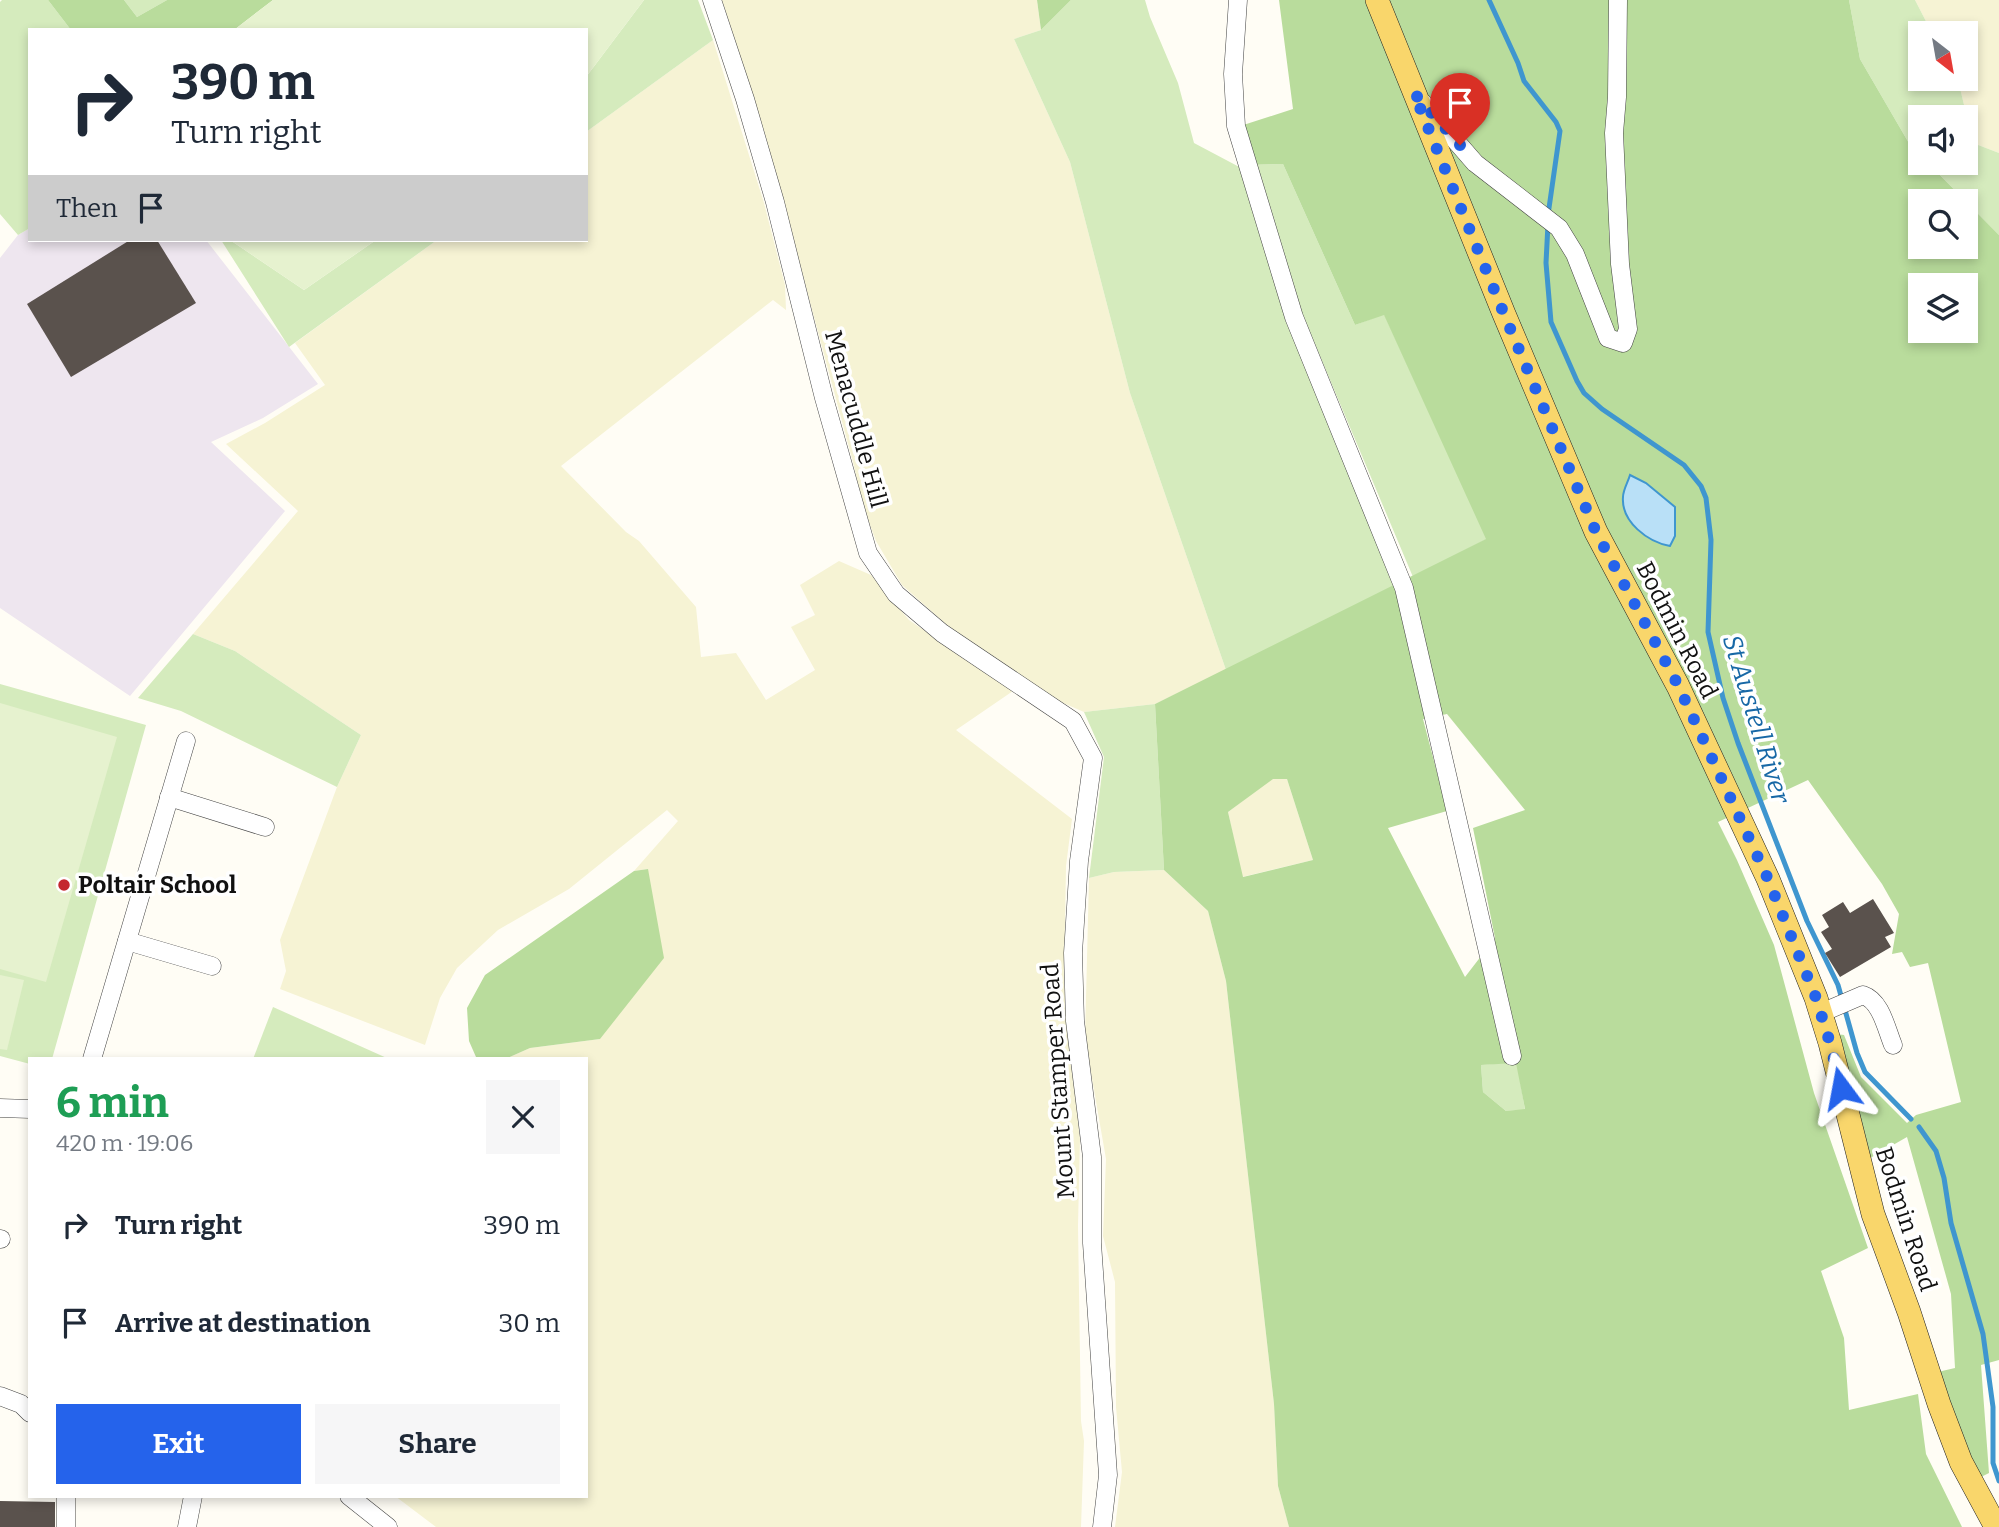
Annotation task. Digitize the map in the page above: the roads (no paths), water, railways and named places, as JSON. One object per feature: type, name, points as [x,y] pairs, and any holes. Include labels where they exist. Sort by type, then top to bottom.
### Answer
[{"type":"main road","name":"Bodmin Road","points":[[1377,0],[1596,532],[1678,685],[1827,1011],[1873,1214],[1961,1462],[1996,1527]]},
{"type":"street","name":"Menacuddle Hill","points":[[712,0],[746,99],[775,202],[824,398],[867,553],[896,594],[942,634],[1073,721],[1093,758]]},
{"type":"street","points":[[1238,0],[1233,74],[1236,126],[1294,317],[1404,588],[1512,1056]]},
{"type":"street","points":[[1414,93],[1475,163],[1559,228],[1575,254],[1608,338],[1623,343],[1628,330],[1620,264],[1614,132],[1618,0]]},
{"type":"street","points":[[93,1057],[186,741]]},
{"type":"street","name":"Mount Stamper Road","points":[[1093,758],[1079,861],[1073,953],[1075,1021],[1092,1157],[1092,1243],[1108,1475],[1101,1527]]},
{"type":"street","points":[[169,797],[265,827]]},
{"type":"street","points":[[127,941],[212,966]]},
{"type":"street","points":[[1827,1011],[1863,995],[1870,998],[1876,1004],[1893,1045]]},
{"type":"street","points":[[0,1108],[28,1109]]},
{"type":"street","points":[[0,1396],[21,1404],[28,1411]]},
{"type":"street","points":[[187,1527],[193,1498]]},
{"type":"street","points":[[352,1498],[388,1527]]},
{"type":"water","points":[[1630,475],[1646,483],[1675,507],[1675,536],[1670,546],[1645,535],[1626,515],[1623,494]]},
{"type":"waterway","name":"St Austell River","points":[[1489,0],[1524,81],[1560,131],[1548,215]]},
{"type":"waterway","name":"St Austell River","points":[[1548,224],[1546,263],[1551,322],[1577,381],[1584,393],[1602,409],[1684,465],[1701,486],[1706,498],[1711,540],[1708,632],[1723,698],[1807,921],[1838,985],[1865,1072],[1911,1119]]},
{"type":"waterway","name":"St Austell River","points":[[1919,1127],[1936,1151],[1944,1178],[1951,1223],[1983,1334],[1993,1407],[1993,1463],[1999,1481]]},
{"type":"place","name":"Poltair School","points":[[64,885]]}]
